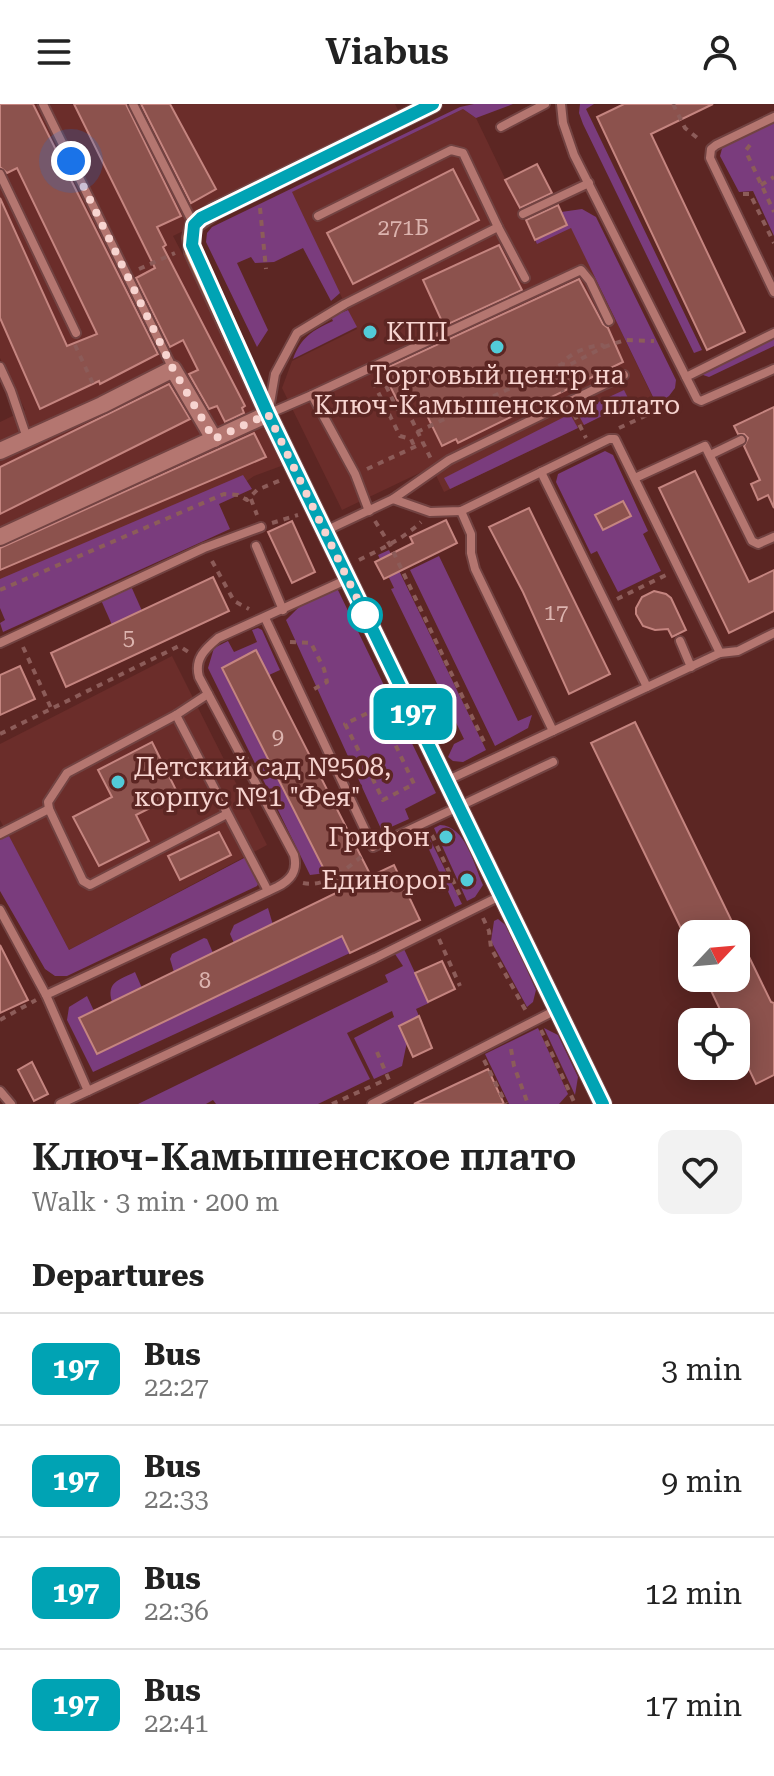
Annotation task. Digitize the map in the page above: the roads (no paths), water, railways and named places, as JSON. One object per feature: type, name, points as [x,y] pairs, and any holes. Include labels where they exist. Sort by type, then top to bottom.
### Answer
[{"type":"street","points":[[433,104],[214,211],[194,225],[192,245],[268,414],[502,895],[597,1102]]},
{"type":"street","points":[[0,451],[173,369],[214,439]]},
{"type":"street","points":[[0,537],[268,414]]},
{"type":"lane","points":[[43,104],[173,369]]},
{"type":"lane","points":[[133,104],[194,225]]},
{"type":"lane","points":[[501,127],[545,104]]},
{"type":"lane","points":[[561,104],[570,144],[693,393],[701,401],[774,369]]},
{"type":"lane","points":[[774,117],[711,149],[710,158],[774,292]]},
{"type":"lane","points":[[318,216],[451,150],[463,153],[525,278]]},
{"type":"lane","points":[[0,174],[76,333]]},
{"type":"lane","points":[[523,214],[589,183]]},
{"type":"lane","points":[[268,414],[275,374],[297,333],[345,304],[498,227]]},
{"type":"lane","points":[[268,414],[581,270],[588,276],[609,321]]},
{"type":"lane","points":[[686,377],[774,333]]},
{"type":"lane","points":[[0,367],[27,438]]},
{"type":"lane","points":[[325,531],[393,499],[449,460],[624,375]]},
{"type":"lane","points":[[312,395],[355,474],[369,511]]},
{"type":"lane","points":[[393,499],[430,512],[461,511],[609,439],[615,439],[720,653]]},
{"type":"lane","points":[[710,455],[741,440]]},
{"type":"lane","points":[[635,478],[702,446],[707,448],[752,541],[758,544],[774,537]]},
{"type":"lane","points":[[541,472],[647,687]]},
{"type":"lane","points":[[461,511],[471,534],[475,569],[553,731]]},
{"type":"lane","points":[[1,639],[204,548],[261,527]]},
{"type":"lane","points":[[256,546],[283,610]]},
{"type":"lane","points":[[46,995],[289,880],[296,868],[294,855],[208,694],[197,670],[199,658],[218,638],[348,579]]},
{"type":"lane","points":[[265,618],[372,846],[553,762]]},
{"type":"lane","points":[[446,781],[720,653],[738,651],[774,633]]},
{"type":"lane","points":[[680,641],[691,667]]},
{"type":"lane","points":[[208,694],[176,715],[67,773],[48,802],[50,816],[83,881],[90,885],[227,814]]},
{"type":"lane","points":[[176,715],[268,891]]},
{"type":"lane","points":[[0,834],[49,809]]},
{"type":"lane","points":[[60,1104],[434,930],[502,895]]},
{"type":"lane","points":[[0,910],[46,995],[88,1091]]},
{"type":"lane","points":[[372,1104],[556,1010]]},
{"type":"lane","points":[[0,1091],[11,1104]]},
{"type":"place","name":"КПП","points":[[370,332]]},
{"type":"place","name":"Торговый центр на Ключ-Камышенском плато","points":[[497,347]]},
{"type":"place","name":"Детский сад №508, корпус №1 \"Фея\"","points":[[118,782]]},
{"type":"place","name":"Грифон","points":[[446,837]]},
{"type":"place","name":"Единорог","points":[[467,880]]}]
